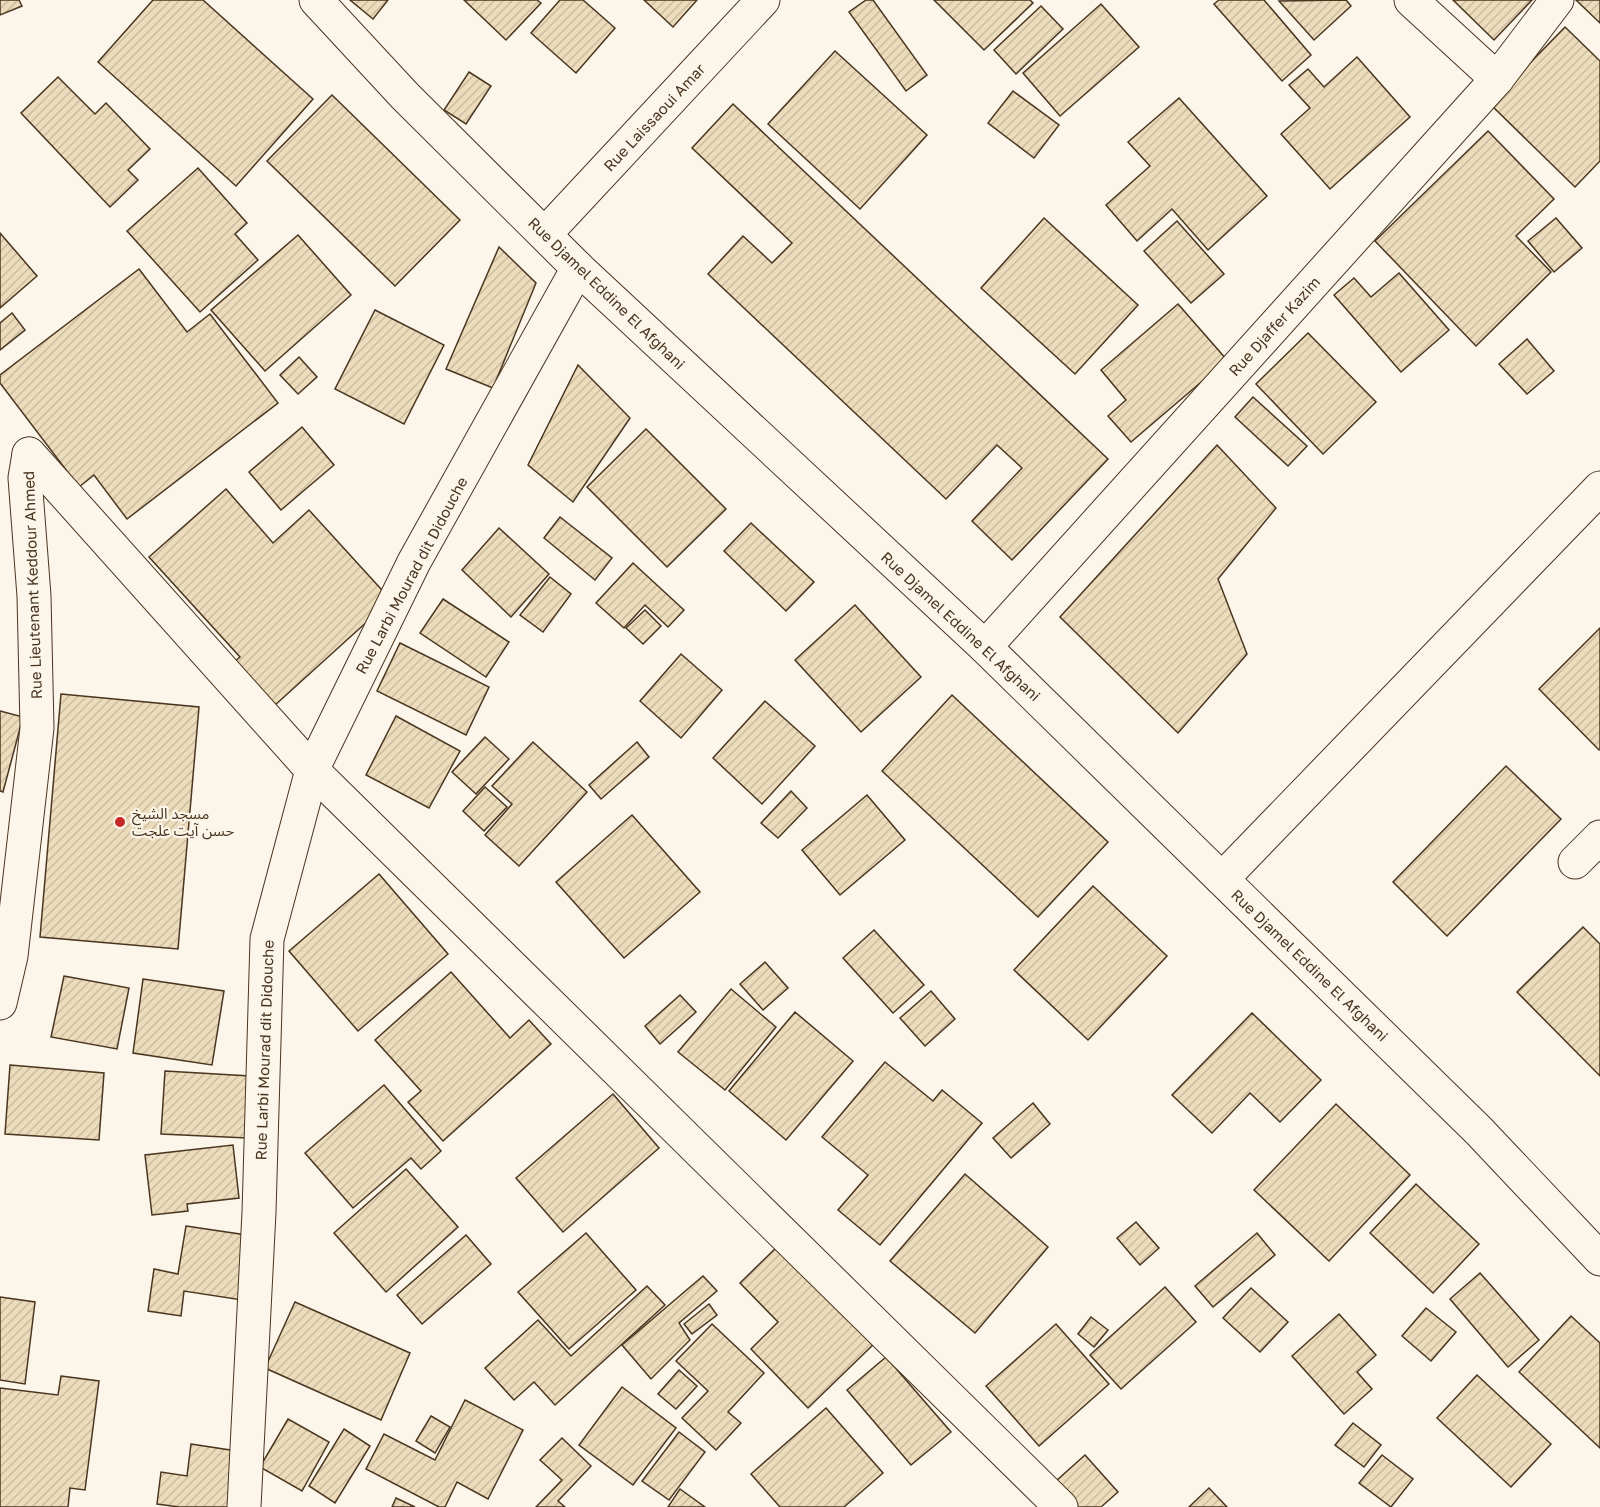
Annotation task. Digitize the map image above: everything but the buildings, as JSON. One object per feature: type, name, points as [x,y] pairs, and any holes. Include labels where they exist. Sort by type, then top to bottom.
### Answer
[{"type":"street","name":"Rue Djamel Eddine El Afghani","points":[[316,0],[405,96],[578,268],[985,647],[1479,1131],[1600,1259]]},
{"type":"street","name":"Rue Laissaoui Amar","points":[[545,234],[763,0]]},
{"type":"street","points":[[1411,0],[1497,79]]},
{"type":"street","name":"Rue Djaffer Kazim","points":[[985,647],[1497,79],[1557,0]]},
{"type":"street","name":"Rue Larbi Mourad dit Didouche","points":[[244,1507],[259,1212],[267,939],[312,770],[414,562],[578,268]]},
{"type":"street","name":"Rue Lieutenant Keddour Ahmed","points":[[0,1003],[11,956],[37,728],[34,596],[25,478],[29,454],[312,770]]},
{"type":"street","points":[[1222,879],[1600,488]]},
{"type":"street","points":[[312,770],[1061,1507]]},
{"type":"street","points":[[1575,862],[1600,837]]},
{"type":"place","name":"مسجد الشيخ حسن آيت علجت","points":[[120,822]]}]
